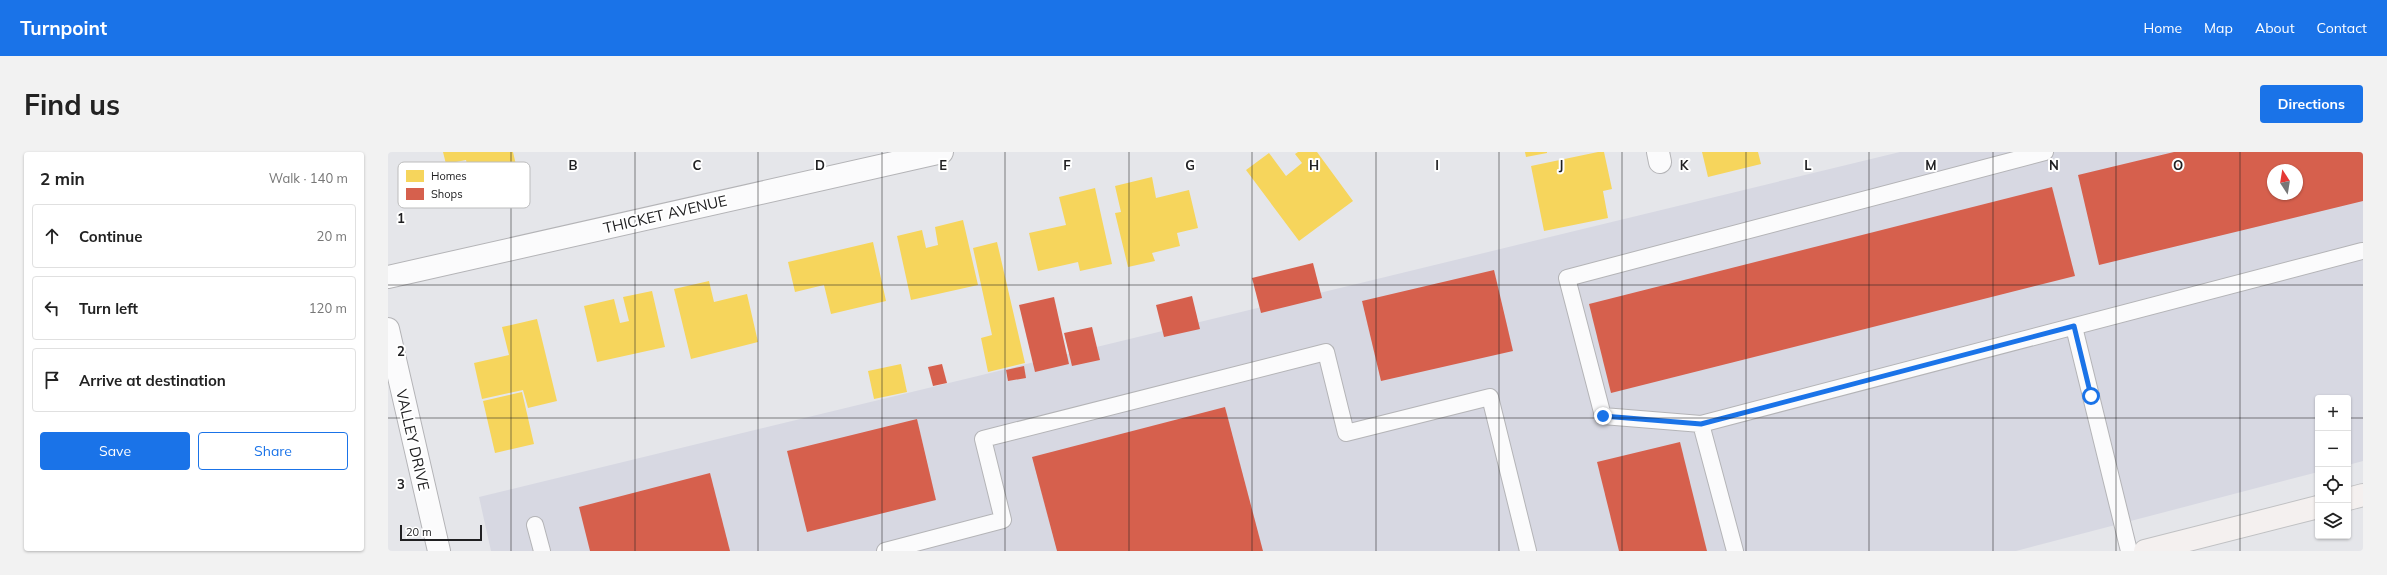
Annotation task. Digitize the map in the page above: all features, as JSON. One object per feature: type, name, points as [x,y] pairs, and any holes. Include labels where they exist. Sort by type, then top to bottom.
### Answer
[{"type":"main road","points":[[2351,498],[2363,495]]},
{"type":"main road","points":[[2145,551],[2315,508]]},
{"type":"street","name":"THICKET AVENUE","points":[[388,277],[942,152]]},
{"type":"street","name":"VALLEY DRIVE","points":[[388,329],[439,551]]},
{"type":"lane","points":[[2045,152],[1567,278],[1603,416],[1701,424],[2363,252]]},
{"type":"lane","points":[[2074,326],[2130,551]]},
{"type":"lane","points":[[885,551],[1003,520],[983,439],[1326,352],[1346,433],[1490,398],[1528,551]]},
{"type":"lane","points":[[1701,424],[1735,551]]},
{"type":"lane","points":[[535,525],[542,551]]},
{"type":"shaded area","points":[[1900,152],[2363,152],[2363,461],[2351,464],[2351,395],[2315,395],[2315,473],[2016,551],[491,551],[479,497]]},
{"type":"building: Homes","points":[[443,152],[513,152],[515,162],[466,162],[466,160],[446,162]]},
{"type":"building: Homes","points":[[1298,152],[1317,152],[1353,201],[1299,241],[1246,170],[1269,153],[1286,176],[1302,163],[1295,154]]},
{"type":"building: Homes","points":[[1525,152],[1547,152],[1547,153],[1526,157]]},
{"type":"building: Homes","points":[[1604,152],[1612,189],[1603,191],[1608,218],[1544,231],[1531,166]]},
{"type":"building: Homes","points":[[1702,152],[1758,152],[1761,164],[1708,177]]},
{"type":"building: Homes","points":[[1152,177],[1156,198],[1189,190],[1198,228],[1177,233],[1180,246],[1152,253],[1155,261],[1128,267],[1115,213],[1121,212],[1115,186]]},
{"type":"building: Homes","points":[[1095,188],[1112,264],[1080,271],[1078,262],[1038,271],[1029,233],[1066,225],[1059,197]]},
{"type":"building: Homes","points":[[963,220],[978,285],[911,300],[897,236],[922,230],[926,248],[938,245],[935,227]]},
{"type":"building: Homes","points":[[873,242],[886,301],[831,314],[824,285],[795,292],[788,262]]},
{"type":"building: Homes","points":[[997,242],[1025,363],[988,372],[981,338],[992,335],[973,248]]},
{"type":"building: Homes","points":[[709,281],[714,302],[747,294],[758,342],[691,359],[674,289]]},
{"type":"building: Homes","points":[[652,291],[665,347],[597,362],[584,306],[614,299],[620,323],[629,321],[623,297]]},
{"type":"building: Homes","points":[[537,319],[557,401],[528,408],[523,390],[482,399],[474,363],[509,355],[502,327]]},
{"type":"building: Homes","points":[[901,364],[907,392],[874,399],[868,371]]},
{"type":"building: Homes","points":[[522,392],[534,444],[495,453],[483,401]]},
{"type":"building: Shops","points":[[2174,152],[2363,152],[2363,201],[2099,265],[2078,175]]},
{"type":"building: Shops","points":[[2052,187],[2075,276],[1611,393],[1589,304]]},
{"type":"building: Shops","points":[[1313,263],[1322,298],[1261,313],[1252,278]]},
{"type":"building: Shops","points":[[1494,270],[1513,351],[1381,381],[1362,301]]},
{"type":"building: Shops","points":[[1192,296],[1200,329],[1164,337],[1156,305]]},
{"type":"building: Shops","points":[[1054,297],[1069,364],[1035,372],[1019,305]]},
{"type":"building: Shops","points":[[1092,327],[1100,360],[1072,366],[1064,333]]},
{"type":"building: Shops","points":[[942,364],[947,383],[933,386],[928,367]]},
{"type":"building: Shops","points":[[1024,366],[1026,378],[1008,381],[1006,370]]},
{"type":"building: Shops","points":[[1225,407],[1263,551],[1057,551],[1032,457]]},
{"type":"building: Shops","points":[[917,419],[936,500],[807,532],[787,451]]},
{"type":"building: Shops","points":[[1680,442],[1707,551],[1619,551],[1597,462]]},
{"type":"building: Shops","points":[[710,473],[730,551],[590,551],[579,507]]},
{"type":"route","points":[[1603,416],[1701,424],[2074,326],[2091,396]]}]
